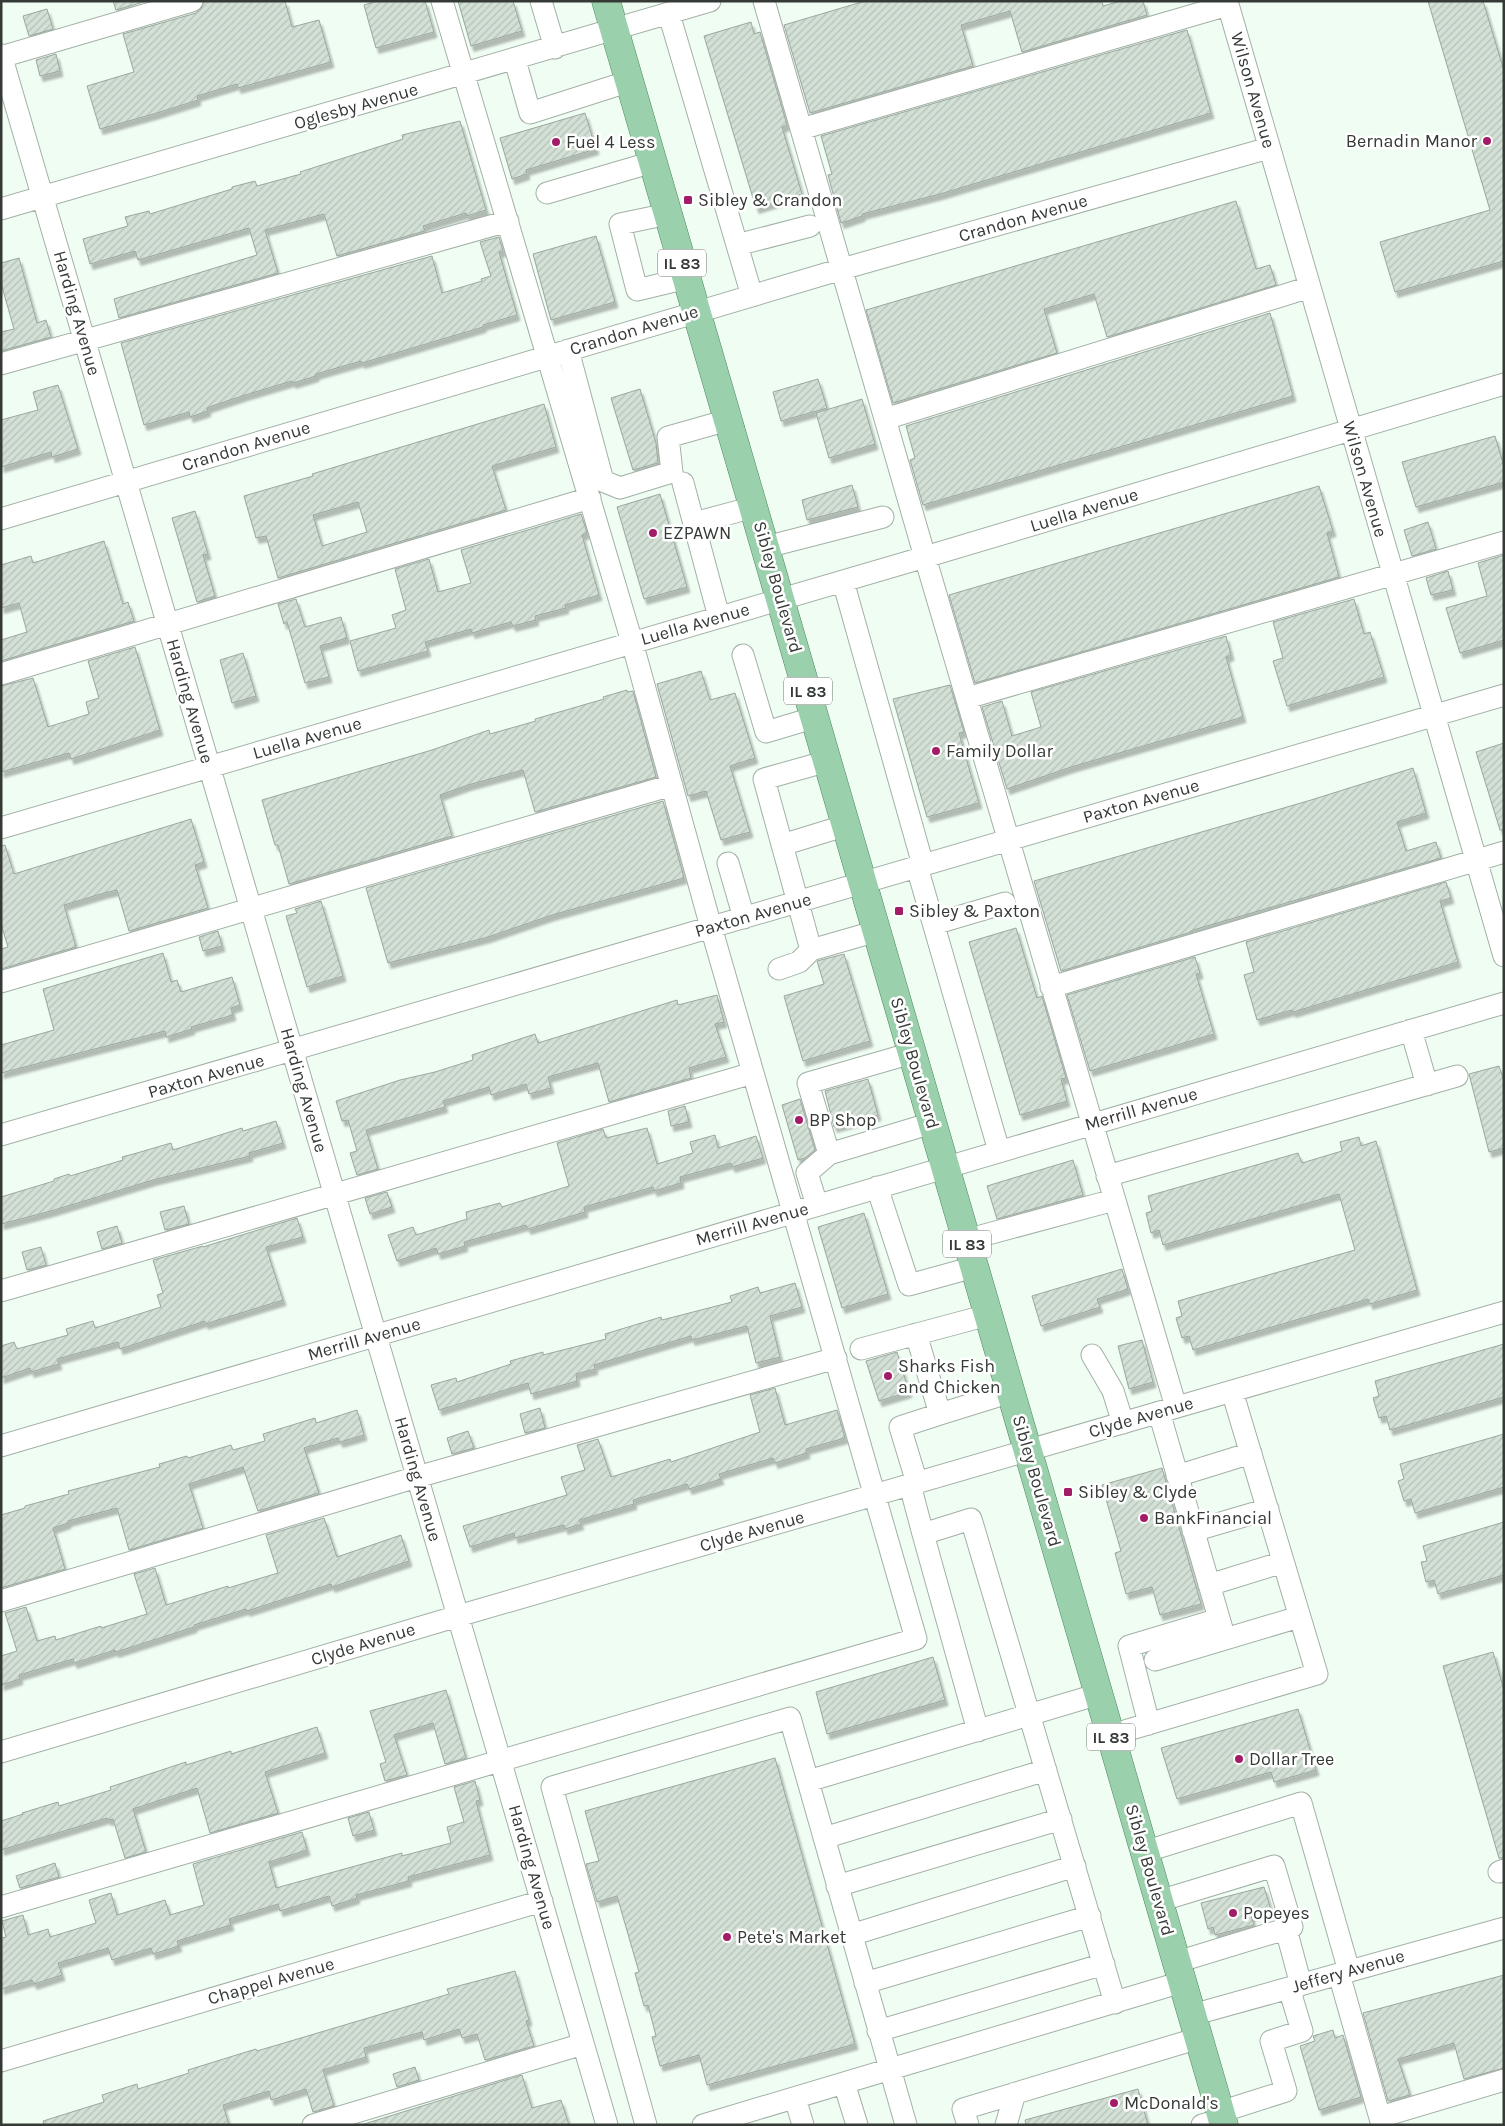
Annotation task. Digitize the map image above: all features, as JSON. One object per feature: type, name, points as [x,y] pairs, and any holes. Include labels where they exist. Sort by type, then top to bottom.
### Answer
[{"type":"main road","name":"Sibley Boulevard","points":[[606,1],[1180,1972],[1217,2120]]},
{"type":"street","points":[[1,57],[192,1]]},
{"type":"street","points":[[1,1907],[916,1639],[711,927],[632,642],[442,1]]},
{"type":"street","points":[[542,1],[555,48]]},
{"type":"street","name":"Oglesby Avenue","points":[[1,209],[515,60],[710,1]]},
{"type":"street","points":[[764,1],[1114,1200],[1167,1410],[1177,1476],[1225,1639]]},
{"type":"street","points":[[801,129],[1228,3]]},
{"type":"street","name":"Wilson Avenue","points":[[1228,3],[1504,956]]},
{"type":"street","points":[[669,14],[752,296]]},
{"type":"street","name":"Harding Avenue","points":[[1,57],[607,2125]]},
{"type":"street","points":[[515,60],[530,113],[630,81]]},
{"type":"street","name":"Crandon Avenue","points":[[1,519],[842,269],[1270,148]]},
{"type":"street","points":[[547,193],[653,162]]},
{"type":"street","points":[[668,214],[620,224],[637,290],[687,278]]},
{"type":"street","points":[[1,364],[84,339],[508,221]]},
{"type":"street","points":[[737,245],[810,226]]},
{"type":"street","points":[[886,420],[1310,287]]},
{"type":"street","points":[[568,350],[603,481],[620,488],[672,472],[668,437],[728,420]]},
{"type":"street","name":"Luella Avenue","points":[[1,828],[925,557],[1504,384]]},
{"type":"street","points":[[683,483],[719,617]]},
{"type":"street","points":[[1,674],[590,498]]},
{"type":"street","points":[[694,523],[754,506]]},
{"type":"street","points":[[766,547],[883,517]]},
{"type":"street","points":[[967,698],[1504,542]]},
{"type":"street","points":[[843,581],[934,924],[999,1151]]},
{"type":"street","points":[[743,654],[766,732],[816,717]]},
{"type":"street","name":"Paxton Avenue","points":[[1,1135],[1504,695]]},
{"type":"street","points":[[811,950],[764,779],[828,761]]},
{"type":"street","points":[[1,982],[672,785]]},
{"type":"street","points":[[782,845],[847,825]]},
{"type":"street","points":[[1051,987],[1504,852]]},
{"type":"street","points":[[728,864],[744,918]]},
{"type":"street","points":[[934,924],[1005,903]]},
{"type":"street","points":[[779,968],[799,962],[811,950],[877,931]]},
{"type":"street","name":"Merrill Avenue","points":[[1,1446],[1504,1003]]},
{"type":"street","points":[[1411,1030],[1427,1085]]},
{"type":"street","points":[[829,1154],[808,1083],[912,1053]]},
{"type":"street","points":[[1,1291],[753,1073]]},
{"type":"street","points":[[1106,1176],[1458,1076]]},
{"type":"street","points":[[817,1205],[808,1173],[829,1154],[932,1123]]},
{"type":"street","points":[[877,1187],[909,1285],[974,1267]]},
{"type":"street","points":[[966,1240],[1114,1200]]},
{"type":"street","name":"Clyde Avenue","points":[[1,1752],[458,1616],[1504,1312]]},
{"type":"street","points":[[861,1349],[988,1315]]},
{"type":"street","points":[[916,1334],[940,1414]]},
{"type":"street","points":[[1092,1355],[1113,1391],[1123,1423]]},
{"type":"street","points":[[1,1601],[418,1477],[836,1358]]},
{"type":"street","points":[[1111,1735],[1316,1674],[1232,1391]]},
{"type":"street","points":[[978,1731],[923,1534],[914,1484],[900,1427],[1011,1392]]},
{"type":"street","points":[[1177,1476],[1251,1453]]},
{"type":"street","points":[[1193,1531],[1268,1509]]},
{"type":"street","points":[[923,1534],[971,1519],[1115,2002]]},
{"type":"street","points":[[1209,1585],[1283,1562]]},
{"type":"street","points":[[1156,1660],[1300,1617]]},
{"type":"street","points":[[1149,1724],[1129,1646],[1219,1619]]},
{"type":"street","points":[[808,1781],[1099,1694]]},
{"type":"street","points":[[646,2125],[552,1787],[790,1718],[906,2125]]},
{"type":"street","points":[[824,1838],[1046,1770]]},
{"type":"street","points":[[1144,1852],[1301,1803],[1381,2121],[1504,2080]]},
{"type":"street","points":[[837,1886],[1061,1819]]},
{"type":"street","points":[[851,1935],[1075,1866]]},
{"type":"street","points":[[703,2125],[745,2119],[795,2098],[1115,2002],[1180,1972],[1292,1927],[1274,1866],[1159,1901]]},
{"type":"street","name":"Chappel Avenue","points":[[1,2061],[542,1901]]},
{"type":"street","points":[[865,1983],[1090,1916]]},
{"type":"street","name":"Jeffery Avenue","points":[[968,2125],[963,2109],[1015,2093],[1195,2027],[1295,1986],[1504,1928]]},
{"type":"street","points":[[1217,2120],[1286,2091],[1271,2041],[1302,2031],[1286,1929]]},
{"type":"street","points":[[878,2031],[1104,1964]]},
{"type":"street","points":[[314,2125],[583,2044]]},
{"type":"street","points":[[844,2083],[857,2125]]},
{"type":"street","points":[[1006,2125],[1015,2093]]},
{"type":"street","points":[[795,2098],[803,2125]]},
{"type":"building","points":[[113,1],[147,1],[116,10]]},
{"type":"building","points":[[204,1],[285,1],[292,27],[319,20],[331,62],[238,88],[237,84],[197,96],[198,100],[100,129],[87,86],[134,72],[123,34],[196,13],[201,9]]},
{"type":"building","points":[[377,1],[425,1],[434,32],[376,48],[364,5]]},
{"type":"building","points":[[458,1],[513,1],[522,31],[471,46]]},
{"type":"building","points":[[865,1],[1102,1],[1103,6],[1121,1],[1143,1],[1147,15],[1022,52],[1010,11],[961,25],[973,66],[810,113],[784,25]]},
{"type":"building","name":"Bernadin Manor","points":[[1428,1],[1483,1],[1504,71],[1504,261],[1395,292],[1380,242],[1490,210]]},
{"type":"building","points":[[47,9],[53,29],[29,36],[23,16]]},
{"type":"building","points":[[751,22],[754,34],[760,32],[787,125],[782,127],[802,194],[756,208],[704,36]]},
{"type":"building","points":[[1187,30],[1211,113],[940,194],[862,214],[862,216],[841,223],[828,175],[832,174],[821,136]]},
{"type":"building","points":[[56,54],[60,71],[40,76],[36,60]]},
{"type":"building","name":"Fuel 4 Less","points":[[585,113],[596,149],[526,170],[527,174],[512,179],[500,138]]},
{"type":"building","points":[[460,121],[486,210],[467,216],[466,213],[423,226],[425,231],[337,256],[324,214],[265,230],[278,273],[119,318],[114,299],[257,255],[249,228],[138,260],[135,251],[90,264],[83,239],[128,226],[125,217],[149,211],[150,214],[255,181],[257,186],[301,174],[300,172],[403,139],[402,135]]},
{"type":"building","points":[[1236,201],[1256,269],[1270,265],[1276,285],[1107,337],[1094,294],[1044,309],[1057,353],[893,403],[866,310]]},
{"type":"building","points":[[596,236],[615,302],[551,320],[533,254]]},
{"type":"building","points":[[499,237],[503,251],[499,252],[517,315],[362,363],[361,361],[293,383],[292,381],[245,395],[207,408],[208,411],[190,417],[189,412],[144,425],[121,343],[432,256],[442,293],[482,281],[481,279],[491,276],[480,242]]},
{"type":"building","points":[[19,258],[37,323],[46,320],[51,337],[1,351],[1,332],[14,329],[1,283],[1,263]]},
{"type":"building","points":[[1270,313],[1293,396],[923,505],[910,460],[915,458],[906,426]]},
{"type":"building","points":[[818,379],[827,408],[781,421],[773,392]]},
{"type":"building","points":[[58,385],[78,449],[52,457],[51,452],[1,467],[1,420],[38,410],[33,392]]},
{"type":"building","points":[[640,389],[656,443],[658,463],[633,470],[611,398]]},
{"type":"building","points":[[862,399],[875,444],[829,458],[816,413]]},
{"type":"building","points":[[544,404],[556,447],[492,466],[506,510],[278,578],[266,536],[256,538],[244,496],[313,476],[312,474]],"holes":[[[358,502],[367,532],[322,546],[313,515]]]},
{"type":"building","points":[[1495,436],[1504,467],[1504,482],[1416,507],[1402,462]]},
{"type":"building","points":[[852,485],[858,507],[807,520],[802,500]]},
{"type":"building","points":[[1319,486],[1333,531],[1327,533],[1339,577],[975,683],[949,595]]},
{"type":"building","points":[[660,494],[687,587],[644,599],[617,507]]},
{"type":"building","points":[[195,511],[208,554],[203,555],[215,596],[197,602],[172,518]]},
{"type":"building","points":[[581,514],[587,533],[582,535],[599,595],[565,605],[566,608],[535,616],[536,620],[513,626],[511,622],[472,633],[471,629],[425,642],[428,651],[358,671],[350,641],[396,628],[392,615],[406,610],[395,569],[429,559],[438,592],[471,583],[461,550]]},
{"type":"building","points":[[1428,522],[1436,549],[1412,556],[1404,530]]},
{"type":"building","points":[[104,541],[123,604],[128,602],[134,621],[1,661],[1,640],[27,632],[19,603],[1,608],[1,565],[31,556],[33,563]]},
{"type":"building","points":[[1504,555],[1504,640],[1460,653],[1446,608],[1487,596],[1478,563]]},
{"type":"building","points":[[1448,571],[1453,590],[1431,595],[1426,578]]},
{"type":"building","points":[[296,599],[305,627],[341,617],[347,638],[320,646],[329,677],[305,683],[287,622],[284,624],[278,604]]},
{"type":"building","points":[[1354,599],[1364,634],[1370,632],[1384,677],[1287,706],[1273,661],[1283,658],[1273,622]]},
{"type":"building","points":[[1226,636],[1231,655],[1226,657],[1243,717],[1071,767],[1007,789],[982,707],[1002,701],[1012,736],[1041,727],[1031,692]]},
{"type":"building","points":[[135,647],[160,730],[71,759],[69,753],[1,772],[1,686],[33,678],[48,727],[89,714],[86,702],[99,698],[88,661]]},
{"type":"building","points":[[243,653],[256,696],[232,703],[220,660]]},
{"type":"building","points":[[701,671],[710,700],[735,693],[755,758],[730,766],[750,832],[721,840],[706,791],[688,796],[657,684]]},
{"type":"building","name":"Family Dollar","points":[[950,685],[964,732],[959,733],[979,803],[927,817],[893,699]]},
{"type":"building","points":[[627,690],[627,692],[633,691],[656,777],[535,812],[523,770],[468,785],[440,795],[452,836],[289,884],[262,800],[432,750],[489,730],[490,734],[536,721],[535,719],[604,699],[603,697]]},
{"type":"building","points":[[1504,743],[1504,830],[1500,830],[1476,752]]},
{"type":"building","points":[[1413,768],[1426,813],[1397,822],[1406,851],[1436,842],[1441,858],[1193,930],[1061,971],[1034,881],[1311,800]]},
{"type":"building","points":[[663,801],[684,878],[552,915],[488,937],[388,963],[366,888]]},
{"type":"building","points":[[191,819],[204,862],[195,865],[208,908],[129,931],[117,890],[104,893],[64,905],[76,947],[1,969],[1,949],[8,947],[1,924],[1,846],[5,845],[14,874]]},
{"type":"building","points":[[1446,882],[1451,898],[1440,901],[1458,962],[1293,1012],[1292,1010],[1257,1020],[1244,975],[1254,972],[1246,942]]},
{"type":"building","points":[[321,901],[343,976],[307,987],[286,916],[297,913],[295,909]]},
{"type":"building","points":[[1016,928],[1037,998],[1042,996],[1066,1078],[1061,1079],[1067,1101],[1020,1115],[969,942]]},
{"type":"building","points":[[218,931],[222,946],[203,951],[199,937]]},
{"type":"building","points":[[163,953],[171,982],[177,980],[181,992],[232,977],[240,1005],[231,1008],[233,1015],[191,1027],[192,1029],[166,1037],[165,1031],[1,1073],[1,1045],[54,1030],[43,989]]},
{"type":"building","points":[[844,954],[870,1041],[803,1061],[784,996],[824,984],[817,961]]},
{"type":"building","points":[[1195,957],[1200,973],[1196,974],[1214,1034],[1090,1071],[1067,995]]},
{"type":"building","points":[[717,995],[724,1022],[715,1024],[726,1057],[689,1068],[691,1078],[609,1102],[598,1063],[548,1077],[551,1088],[529,1094],[526,1084],[491,1095],[489,1087],[443,1101],[445,1107],[366,1130],[378,1169],[357,1175],[350,1153],[357,1151],[348,1120],[342,1121],[336,1101],[400,1080],[435,1072],[473,1060],[472,1055],[535,1034],[538,1043],[677,1000],[678,1005]]},
{"type":"building","points":[[1499,1066],[1504,1081],[1504,1148],[1489,1152],[1469,1074]]},
{"type":"building","points":[[868,1079],[878,1115],[834,1127],[825,1091]]},
{"type":"building","name":"BP Shop","points":[[800,1099],[815,1150],[805,1158],[798,1160],[782,1105]]},
{"type":"building","points":[[685,1106],[689,1122],[671,1126],[668,1111]]},
{"type":"building","points":[[276,1121],[283,1143],[249,1153],[250,1156],[153,1180],[1,1224],[1,1197],[54,1181],[54,1179],[69,1174],[70,1176],[123,1160],[122,1157],[171,1143],[173,1150],[242,1128],[243,1131]]},
{"type":"building","points":[[647,1128],[657,1164],[693,1153],[690,1142],[715,1135],[718,1148],[756,1136],[763,1158],[732,1167],[731,1163],[680,1177],[681,1183],[654,1191],[653,1187],[584,1207],[585,1212],[528,1229],[526,1225],[464,1242],[465,1246],[438,1254],[436,1248],[397,1261],[388,1235],[413,1227],[416,1235],[467,1219],[466,1212],[500,1203],[502,1207],[569,1186],[557,1143],[603,1129],[606,1138]]},
{"type":"building","points":[[1359,1137],[1361,1146],[1376,1141],[1417,1290],[1370,1304],[1368,1299],[1193,1350],[1189,1336],[1182,1338],[1176,1318],[1182,1316],[1178,1301],[1355,1250],[1339,1194],[1163,1245],[1159,1230],[1151,1233],[1146,1213],[1152,1211],[1148,1196],[1298,1153],[1302,1163],[1342,1151],[1340,1142]]},
{"type":"building","points":[[1073,1160],[1083,1195],[997,1219],[987,1186]]},
{"type":"building","points":[[387,1192],[392,1207],[370,1214],[365,1198]]},
{"type":"building","points":[[184,1206],[189,1224],[165,1230],[160,1212]]},
{"type":"building","points":[[864,1213],[888,1294],[842,1308],[818,1227]]},
{"type":"building","points":[[297,1218],[303,1237],[266,1247],[283,1300],[205,1324],[205,1321],[120,1349],[118,1342],[57,1359],[59,1364],[31,1372],[30,1368],[1,1378],[1,1346],[14,1342],[17,1349],[68,1335],[66,1329],[93,1321],[95,1328],[161,1307],[157,1295],[163,1293],[153,1260],[203,1247]]},
{"type":"building","points":[[117,1226],[122,1243],[102,1249],[97,1232]]},
{"type":"building","points":[[41,1247],[46,1265],[27,1270],[22,1252]]},
{"type":"building","points":[[1122,1269],[1128,1289],[1097,1299],[1100,1307],[1041,1326],[1032,1296]]},
{"type":"building","points":[[795,1283],[802,1307],[770,1316],[780,1357],[756,1363],[747,1326],[692,1340],[691,1336],[594,1365],[595,1369],[576,1374],[577,1381],[531,1394],[528,1383],[439,1410],[431,1385],[456,1378],[457,1382],[511,1364],[510,1361],[543,1352],[543,1355],[606,1339],[605,1334],[661,1317],[662,1320],[732,1302],[730,1296],[758,1287],[760,1293]]},
{"type":"building","points":[[1142,1340],[1153,1382],[1129,1389],[1118,1346]]},
{"type":"building","points":[[1504,1344],[1504,1397],[1390,1430],[1386,1416],[1379,1418],[1373,1398],[1379,1396],[1375,1381]]},
{"type":"building","name":"Sharks Fish and Chicken","points":[[897,1352],[909,1392],[879,1401],[866,1361]]},
{"type":"building","points":[[775,1388],[785,1425],[837,1410],[845,1438],[806,1449],[807,1453],[775,1463],[773,1458],[719,1474],[721,1479],[689,1489],[687,1484],[633,1500],[634,1504],[579,1520],[581,1524],[565,1529],[564,1525],[515,1538],[514,1533],[470,1547],[463,1526],[567,1495],[561,1477],[585,1470],[577,1445],[598,1439],[611,1477],[670,1459],[671,1462],[760,1432],[750,1395]]},
{"type":"building","points":[[540,1408],[545,1428],[525,1433],[520,1414]]},
{"type":"building","points":[[357,1410],[364,1435],[340,1442],[338,1438],[304,1448],[319,1493],[258,1511],[243,1467],[189,1484],[203,1528],[129,1550],[117,1508],[68,1521],[68,1523],[53,1528],[65,1569],[1,1588],[1,1515],[25,1508],[25,1506],[69,1494],[68,1491],[160,1467],[159,1464],[187,1456],[188,1458],[231,1445],[233,1450],[265,1441],[263,1434],[315,1418],[316,1423]]},
{"type":"building","points":[[468,1431],[474,1448],[452,1454],[447,1438]]},
{"type":"building","points":[[1504,1434],[1504,1487],[1415,1513],[1411,1499],[1404,1501],[1398,1481],[1404,1479],[1400,1464]]},
{"type":"building","name":"BankFinancial","points":[[1162,1468],[1201,1604],[1160,1615],[1152,1587],[1126,1594],[1115,1553],[1121,1551],[1102,1485]]},
{"type":"building","points":[[324,1518],[337,1557],[401,1535],[409,1561],[332,1587],[331,1584],[247,1611],[246,1609],[194,1625],[194,1627],[116,1652],[115,1650],[74,1663],[73,1659],[19,1675],[20,1679],[1,1685],[1,1656],[17,1651],[5,1613],[26,1607],[37,1641],[55,1636],[56,1640],[101,1626],[101,1628],[147,1614],[134,1574],[155,1568],[166,1605],[228,1586],[228,1588],[278,1573],[266,1535]]},
{"type":"building","points":[[1504,1522],[1504,1575],[1438,1594],[1434,1580],[1426,1582],[1421,1562],[1427,1561],[1423,1546]]},
{"type":"building","points":[[1493,1652],[1504,1690],[1504,1858],[1499,1858],[1443,1666]]},
{"type":"building","points":[[933,1657],[945,1700],[827,1734],[816,1692]]},
{"type":"building","points":[[446,1690],[466,1758],[445,1764],[433,1723],[394,1735],[407,1775],[385,1781],[380,1764],[386,1762],[370,1711]]},
{"type":"building","name":"Dollar Tree","points":[[1298,1709],[1316,1770],[1274,1782],[1271,1772],[1177,1799],[1161,1748]]},
{"type":"building","points":[[317,1727],[325,1753],[265,1772],[278,1813],[210,1833],[197,1788],[133,1809],[146,1852],[125,1858],[113,1819],[108,1820],[107,1818],[1,1850],[1,1821],[58,1802],[59,1806],[111,1790],[110,1787],[186,1762],[186,1765],[231,1751],[231,1754]]},
{"type":"building","name":"Pete's Market","points":[[775,1758],[855,2044],[707,2085],[699,2055],[660,2066],[652,2037],[656,2036],[648,2005],[644,2006],[635,1973],[639,1972],[617,1896],[597,1902],[586,1864],[599,1861],[585,1811]]},
{"type":"building","points":[[475,1781],[480,1800],[476,1801],[490,1855],[408,1877],[409,1881],[356,1895],[357,1898],[332,1906],[329,1896],[280,1911],[278,1904],[229,1919],[231,1925],[177,1941],[179,1946],[153,1954],[151,1948],[112,1960],[108,1948],[58,1963],[62,1975],[34,1984],[32,1980],[1,1989],[1,1938],[6,1937],[2,1921],[23,1915],[28,1935],[48,1929],[50,1937],[96,1923],[89,1900],[111,1893],[117,1915],[165,1900],[170,1915],[204,1905],[193,1864],[302,1832],[307,1850],[269,1862],[276,1888],[402,1853],[402,1856],[451,1843],[447,1827],[464,1822],[454,1787]]},
{"type":"building","points":[[369,1812],[374,1830],[353,1836],[348,1818]]},
{"type":"building","points":[[55,1863],[59,1877],[20,1888],[16,1876]]},
{"type":"building","name":"Popeyes","points":[[1264,1887],[1271,1910],[1251,1916],[1254,1925],[1215,1935],[1213,1927],[1208,1929],[1201,1903]]},
{"type":"building","points":[[515,1971],[529,2020],[526,2021],[534,2046],[485,2060],[477,2034],[462,2038],[459,2029],[424,2040],[422,2032],[364,2048],[366,2057],[323,2070],[334,2106],[313,2112],[306,2089],[271,2100],[269,2091],[223,2105],[229,2125],[44,2125],[43,2121],[104,2102],[102,2095],[137,2084],[138,2089],[189,2073],[188,2070],[449,1994],[447,1989]]},
{"type":"building","points":[[1504,1975],[1504,2068],[1464,2079],[1454,2043],[1398,2059],[1410,2095],[1388,2101],[1363,2013]]},
{"type":"building","points":[[1333,2030],[1335,2038],[1343,2035],[1361,2097],[1319,2110],[1300,2046],[1315,2041],[1313,2036]]},
{"type":"building","points":[[415,2067],[419,2080],[397,2087],[393,2074]]},
{"type":"building","points":[[522,2075],[532,2108],[561,2100],[569,2125],[361,2125]]},
{"type":"building","name":"McDonald's","points":[[1138,2089],[1148,2125],[1026,2125],[1025,2120]]},
{"type":"place","name":"Bernadin Manor","points":[[1487,141]]},
{"type":"place","name":"Fuel 4 Less","points":[[556,142]]},
{"type":"place","name":"Sibley & Crandon","points":[[688,200]]},
{"type":"place","name":"EZPAWN","points":[[653,533]]},
{"type":"place","name":"Family Dollar","points":[[936,751]]},
{"type":"place","name":"Sibley & Paxton","points":[[899,911]]},
{"type":"place","name":"BP Shop","points":[[799,1120]]},
{"type":"place","name":"Sharks Fish and Chicken","points":[[888,1376]]},
{"type":"place","name":"Sibley & Clyde","points":[[1068,1492]]},
{"type":"place","name":"BankFinancial","points":[[1144,1518]]},
{"type":"place","name":"Dollar Tree","points":[[1239,1759]]},
{"type":"place","name":"Popeyes","points":[[1233,1913]]},
{"type":"place","name":"Pete's Market","points":[[727,1937]]},
{"type":"place","name":"McDonald's","points":[[1114,2103]]}]
